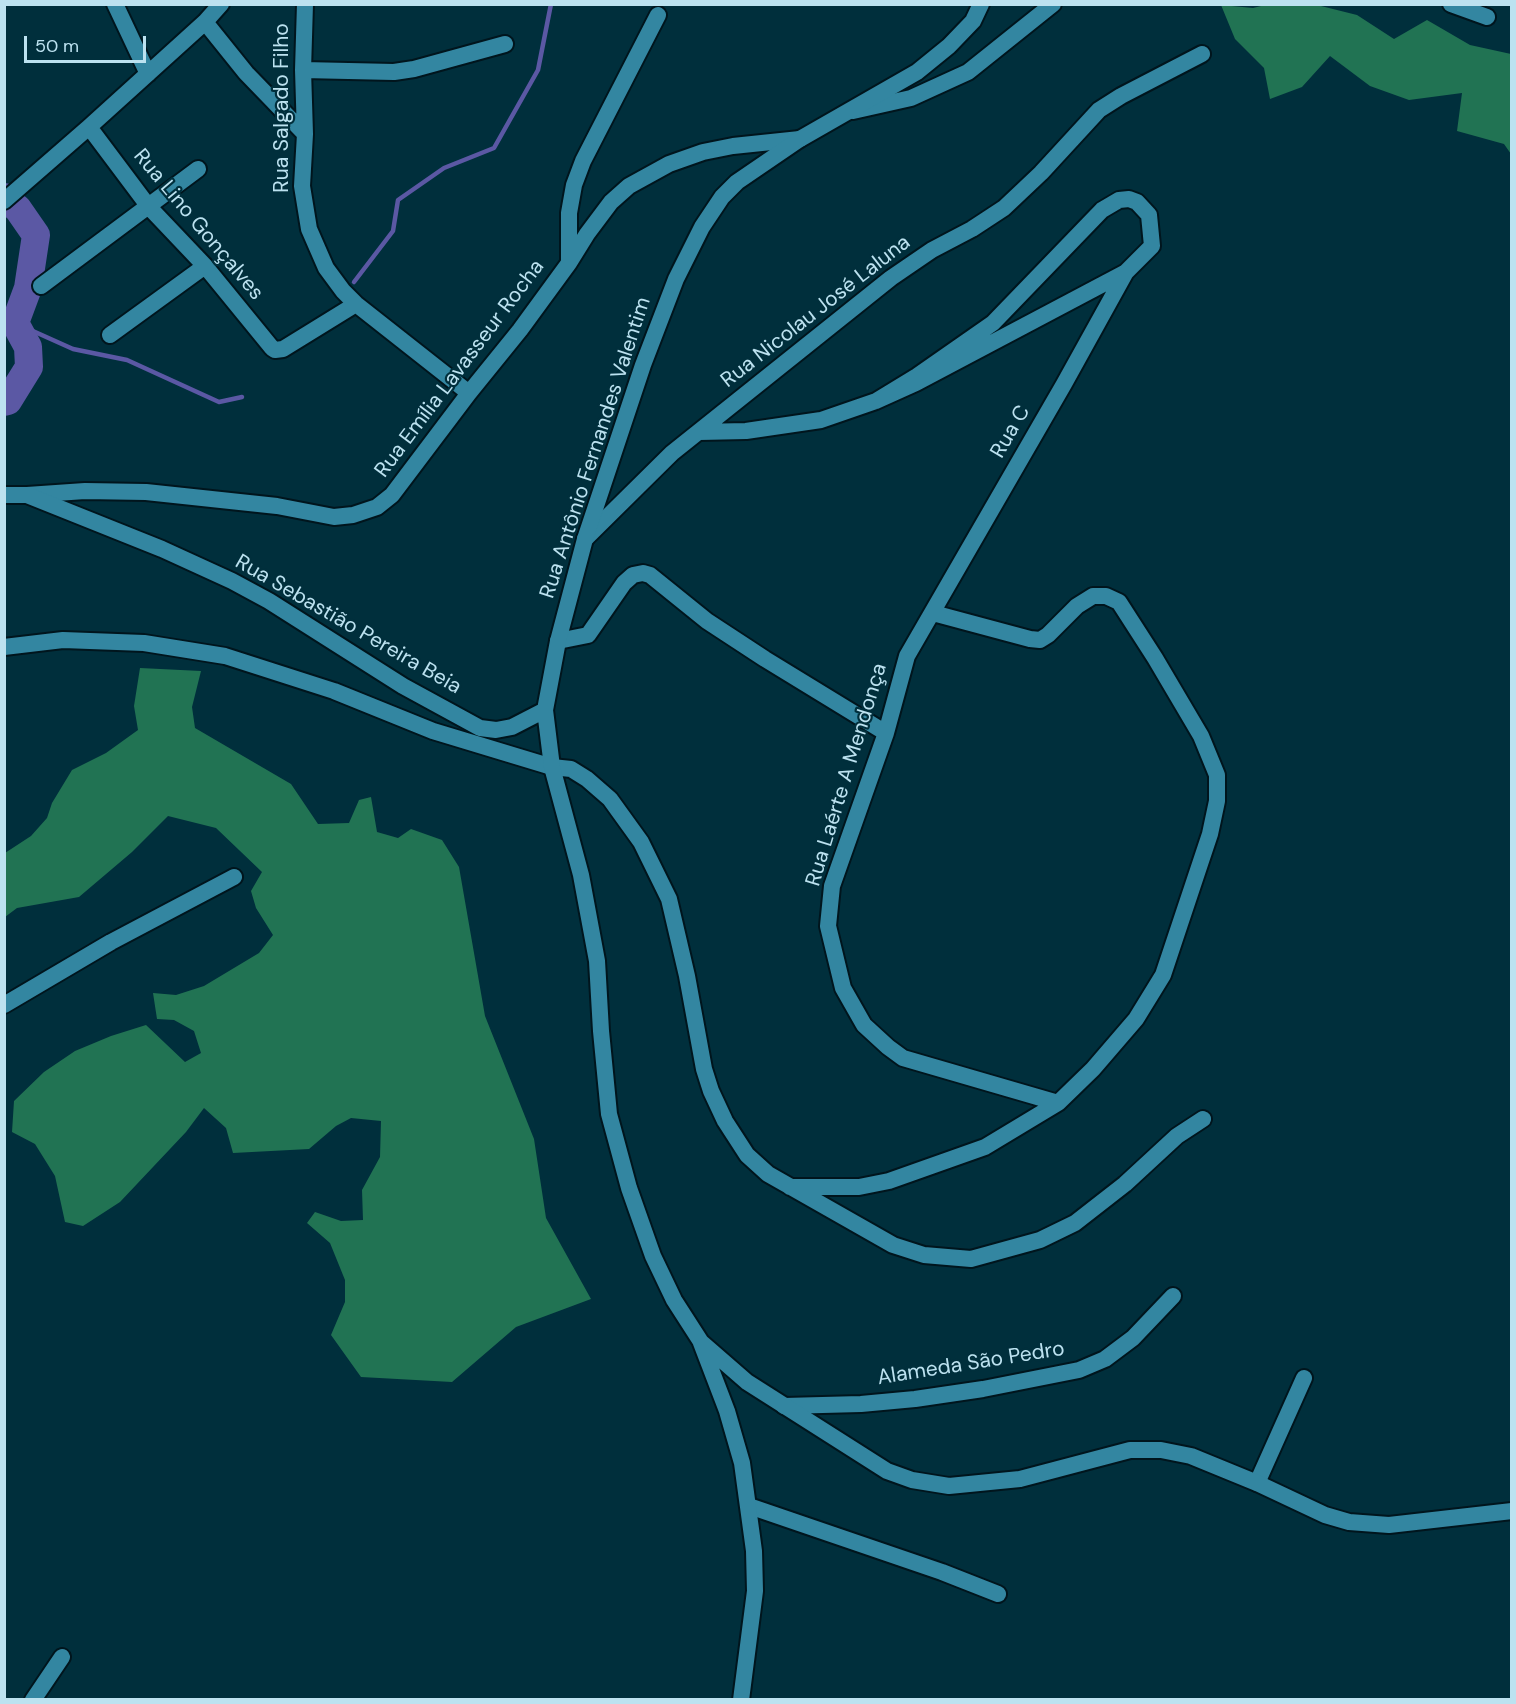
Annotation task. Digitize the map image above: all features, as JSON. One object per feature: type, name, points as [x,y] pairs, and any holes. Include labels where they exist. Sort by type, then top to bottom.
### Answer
[{"type":"street","points":[[115,4],[148,74]]},
{"type":"street","points":[[4,201],[148,74],[205,22],[221,4]]},
{"type":"street","name":"Rua Salgado Filho","points":[[305,4],[303,70],[305,134],[302,186],[309,229],[326,268],[342,291],[469,393]]},
{"type":"street","name":"Rua Antônio Fernandes Valentim","points":[[981,4],[973,21],[941,53],[917,72],[800,139],[737,182],[722,197],[702,227],[676,279],[643,365],[585,539],[558,641],[545,710],[552,767],[581,875],[597,961],[609,1114],[629,1188],[653,1256],[674,1300],[701,1342],[747,1382],[887,1471],[912,1480],[949,1486],[1020,1479],[1130,1450],[1161,1450],[1191,1456],[1326,1515],[1349,1522],[1389,1526],[1512,1511]]},
{"type":"street","points":[[846,112],[911,98],[968,72],[1053,4]]},
{"type":"street","points":[[1451,4],[1487,17]]},
{"type":"street","points":[[569,263],[569,213],[577,177],[658,15]]},
{"type":"street","points":[[205,22],[246,73],[305,134]]},
{"type":"street","points":[[303,70],[394,72],[414,69],[505,44]]},
{"type":"street","name":"Rua Nicolau José Laluna","points":[[585,539],[672,453],[891,278],[932,250],[972,229],[1004,208],[1041,173],[1100,110],[1121,96],[1202,54]]},
{"type":"street","name":"Rua Lino Gonçalves","points":[[89,127],[149,207],[205,266],[275,350],[283,349],[356,304]]},
{"type":"street","name":"Rua Emília Lavasseur Rocha","points":[[4,495],[84,491],[146,492],[277,506],[334,517],[377,507],[392,495],[520,330],[611,202],[629,186],[669,164],[713,150],[800,139]]},
{"type":"street","points":[[41,286],[198,169]]},
{"type":"street","points":[[699,432],[746,431],[799,424],[837,415],[876,401],[916,383],[1126,272],[1152,246],[1149,215],[1137,202],[1129,199],[1119,200],[1102,210],[993,323],[917,376],[876,401]]},
{"type":"street","points":[[110,335],[205,266]]},
{"type":"street","name":"Rua C","points":[[933,613],[1126,272]]},
{"type":"street","name":"Rua Sebastião Pereira Beia","points":[[27,495],[162,549],[232,581],[403,686],[480,728],[496,730],[512,727],[545,710]]},
{"type":"street","points":[[558,641],[588,635],[624,583],[633,576],[643,573],[650,575],[707,621],[765,660],[886,733]]},
{"type":"street","points":[[789,1187],[859,1188],[889,1181],[985,1147],[1058,1103],[1093,1069],[1136,1019],[1163,975],[1210,834],[1217,801],[1217,775],[1201,736],[1119,602],[1106,596],[1093,596],[1077,606],[1040,640],[933,613]]},
{"type":"street","name":"Rua Laérte A Mendonça","points":[[933,613],[907,656],[886,733],[832,886],[828,926],[843,988],[864,1025],[903,1058],[1058,1103]]},
{"type":"street","points":[[4,647],[63,640],[144,643],[225,656],[334,691],[433,730],[552,767],[571,770],[587,779],[610,799],[640,842],[669,898],[687,976],[704,1070],[725,1121],[747,1155],[768,1174],[789,1187],[893,1245],[924,1255],[971,1259],[1040,1240],[1075,1223],[1125,1184],[1178,1136],[1203,1119]]},
{"type":"street","points":[[4,1005],[111,942],[234,877]]},
{"type":"street","name":"Alameda São Pedro","points":[[784,1406],[861,1404],[915,1399],[983,1389],[1079,1370],[1105,1359],[1133,1338],[1173,1296]]},
{"type":"street","points":[[701,1342],[742,1463],[749,1506],[754,1551],[755,1591],[741,1700]]},
{"type":"street","points":[[1257,1483],[1304,1378]]},
{"type":"street","points":[[749,1506],[942,1572],[998,1594]]},
{"type":"street","points":[[33,1700],[62,1657]]},
{"type":"green space","points":[[1221,5],[1253,8],[1265,5],[1317,5],[1357,15],[1394,39],[1427,20],[1470,45],[1511,54],[1511,154],[1504,144],[1457,131],[1462,93],[1409,100],[1370,86],[1330,56],[1302,87],[1270,99],[1264,68],[1235,39]]},
{"type":"green space","points":[[140,668],[201,671],[192,707],[195,728],[291,784],[318,824],[349,823],[359,800],[371,797],[377,832],[398,838],[411,829],[442,840],[459,867],[485,1016],[534,1139],[546,1218],[591,1299],[516,1327],[452,1382],[361,1377],[331,1335],[345,1302],[345,1280],[330,1243],[307,1223],[315,1212],[341,1221],[363,1220],[362,1190],[380,1157],[381,1121],[351,1118],[336,1126],[309,1149],[233,1153],[226,1128],[204,1108],[186,1132],[120,1202],[83,1226],[65,1222],[55,1176],[35,1144],[12,1132],[14,1101],[44,1072],[75,1051],[146,1025],[185,1062],[201,1053],[194,1031],[174,1020],[157,1019],[153,993],[176,995],[204,986],[259,953],[273,935],[256,908],[251,891],[262,872],[216,828],[168,816],[132,852],[79,897],[17,908],[5,917],[5,853],[31,836],[47,818],[52,803],[72,770],[106,753],[138,730],[134,706]]},
{"type":"waterway","points":[[354,282],[393,231],[398,200],[444,168],[494,148],[538,70],[551,4]]},
{"type":"waterway","points":[[4,197],[18,209],[36,235],[28,288],[15,323],[28,347],[29,367],[8,401],[4,402]]},
{"type":"waterway","points":[[15,323],[73,349],[127,360],[219,402],[242,397]]}]
